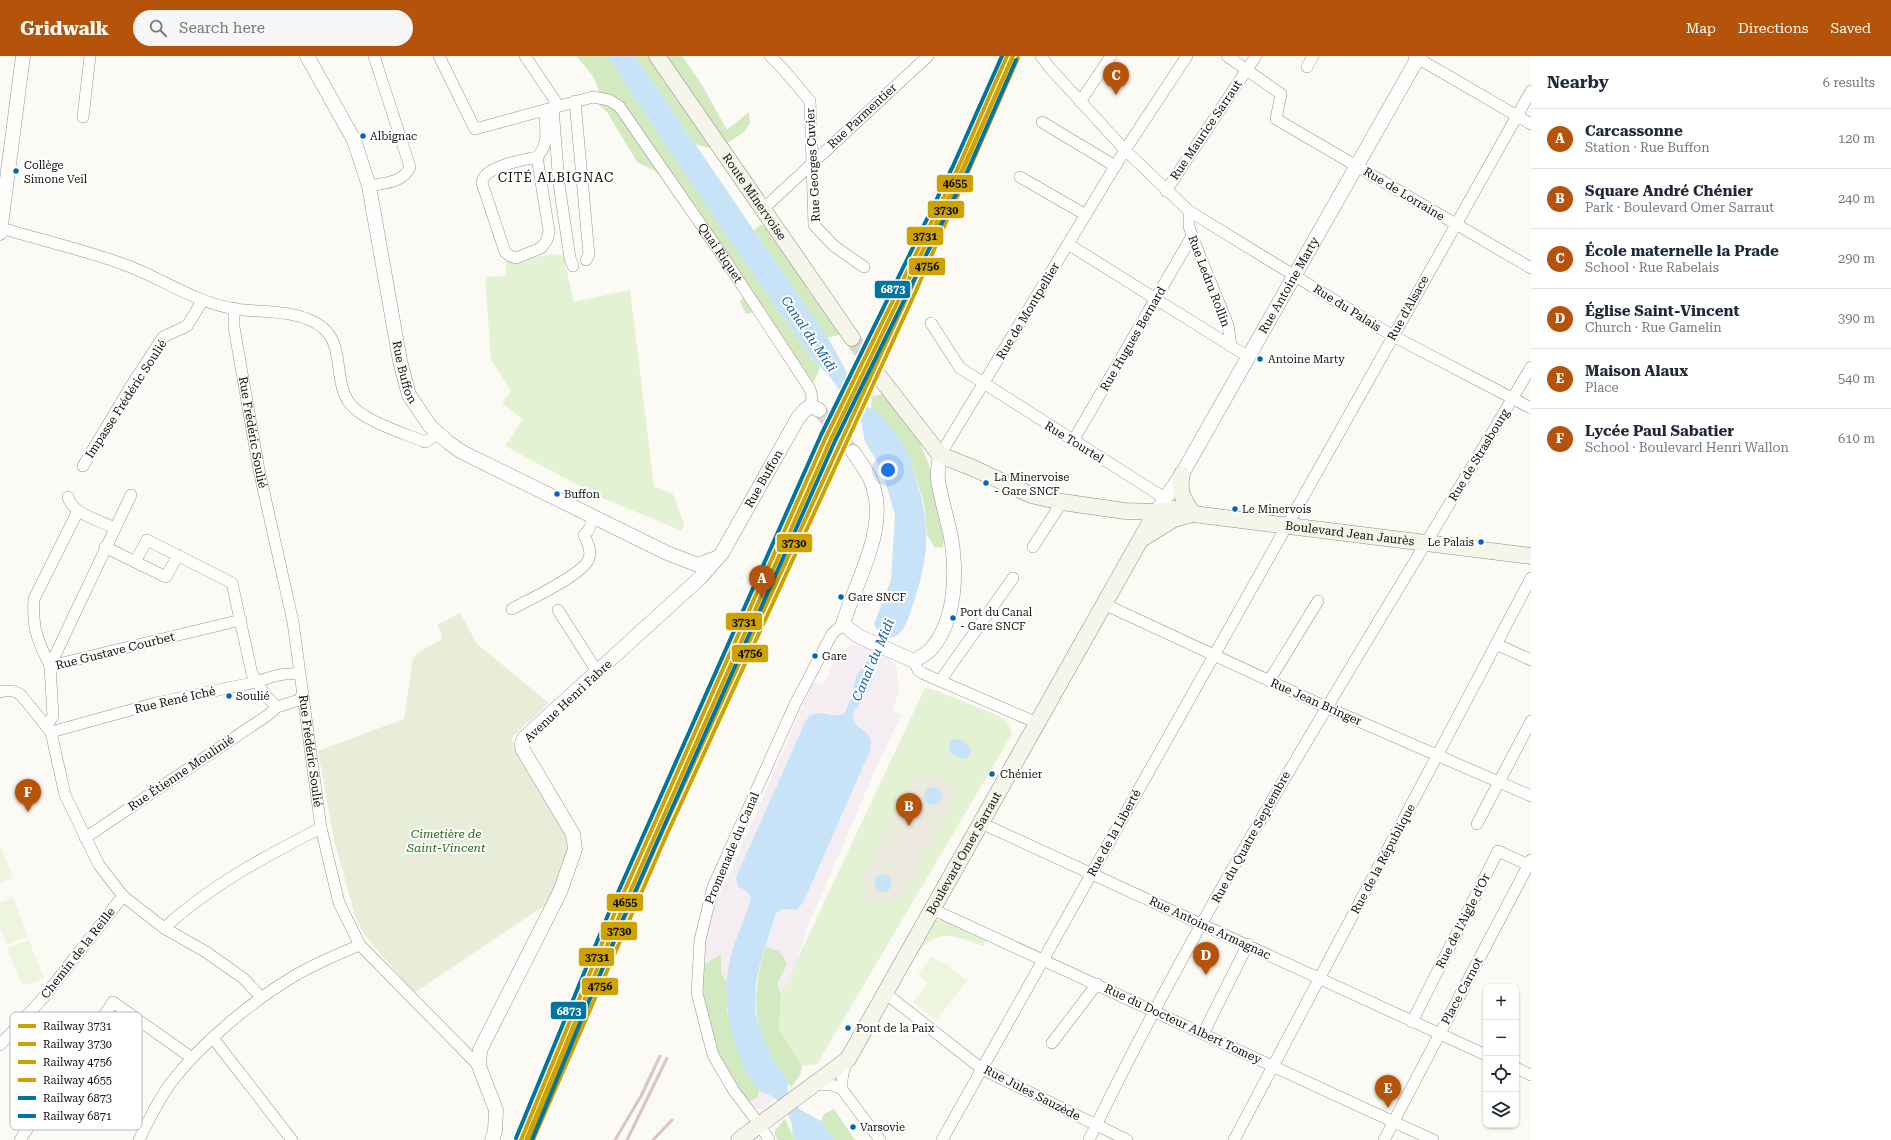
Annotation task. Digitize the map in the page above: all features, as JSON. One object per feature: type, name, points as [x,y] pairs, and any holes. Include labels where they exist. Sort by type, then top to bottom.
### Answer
[{"type":"main road","name":"Route Minervoise","points":[[657,56],[762,210],[852,338]]},
{"type":"main road","points":[[878,375],[940,456],[973,468],[1032,495],[1062,502],[1125,511],[1161,506]]},
{"type":"main road","points":[[1182,474],[1180,486],[1184,500],[1193,514]]},
{"type":"main road","name":"Boulevard Jean Jaurès","points":[[1161,506],[1193,514],[1531,556]]},
{"type":"main road","name":"Boulevard Omer Sarraut","points":[[762,1123],[848,1059],[1140,540],[1161,506]]},
{"type":"main road","points":[[1125,511],[1135,523],[1140,540]]},
{"type":"main road","name":"Boulevard Jean Jaurès","points":[[1140,540],[1174,519],[1193,514]]},
{"type":"main road","points":[[739,1140],[762,1123]]},
{"type":"street","points":[[23,56],[0,231],[124,264],[189,296],[203,300],[234,308],[286,314],[306,318],[323,328],[333,340],[343,389],[349,401],[370,418],[425,442],[438,434]]},
{"type":"street","points":[[83,117],[90,56]]},
{"type":"street","name":"Rue Buffon","points":[[307,56],[354,140],[369,186],[400,361],[409,395],[438,434],[462,452],[671,554],[698,565],[711,561],[721,555]]},
{"type":"street","points":[[369,186],[401,179],[407,174],[410,167],[374,56]]},
{"type":"street","points":[[439,56],[475,129],[574,101],[589,255],[586,260]]},
{"type":"street","points":[[525,56],[552,107],[559,184],[570,258],[573,266]]},
{"type":"street","name":"Rue Georges Cuvier","points":[[770,56],[810,101],[814,225],[834,246],[864,267]]},
{"type":"street","name":"Rue Parmentier","points":[[762,210],[928,56]]},
{"type":"street","points":[[1041,56],[1080,102],[1125,150],[1188,211]]},
{"type":"street","points":[[1080,102],[1110,56]]},
{"type":"street","name":"Rue de Montpellier","points":[[940,456],[1115,166],[1187,56]]},
{"type":"street","points":[[1227,56],[1246,70]]},
{"type":"street","name":"Rue Maurice Sarraut","points":[[1166,191],[1256,56]]},
{"type":"street","points":[[1307,67],[1313,56]]},
{"type":"street","points":[[1417,57],[1531,124]]},
{"type":"street","name":"Rue Antoine Marty","points":[[1161,506],[1182,474],[1249,357],[1417,57]]},
{"type":"street","name":"Rue Maurice Sarraut","points":[[1246,70],[1281,94],[1276,119]]},
{"type":"street","name":"Rue d'Alsace","points":[[1286,526],[1531,91]]},
{"type":"street","name":"Quai Riquet","points":[[574,101],[593,97],[609,100],[619,106],[726,261],[810,389],[815,408]]},
{"type":"street","points":[[537,157],[549,231],[548,240],[541,248],[516,258],[505,252],[482,183],[483,178],[488,171],[537,157],[543,151],[552,107]]},
{"type":"street","name":"Rue de Lorraine","points":[[1276,119],[1531,268]]},
{"type":"street","points":[[1042,122],[1115,166]]},
{"type":"street","points":[[1020,176],[1086,215]]},
{"type":"street","name":"Rue du Palais","points":[[1188,211],[1393,336],[1531,408]]},
{"type":"street","name":"Rue Ledru Rollin","points":[[1188,211],[1189,226],[1192,236],[1228,325],[1232,346]]},
{"type":"street","name":"Rue Hugues Bernard","points":[[1073,441],[1192,236]]},
{"type":"street","points":[[1068,244],[1157,298],[1249,357]]},
{"type":"street","name":"Impasse Frédéric Soulié","points":[[83,466],[131,386],[163,337],[187,326],[203,300]]},
{"type":"street","name":"Rue Frédéric Soulié","points":[[234,308],[234,327],[259,470],[293,622],[321,828],[339,903],[360,945],[479,1066],[496,1110],[495,1131],[492,1140]]},
{"type":"street","name":"Rue Tourtel","points":[[931,323],[960,368],[1073,441],[1161,506]]},
{"type":"street","name":"Rue de Strasbourg","points":[[1426,542],[1531,367]]},
{"type":"street","name":"Rue Buffon","points":[[671,554],[691,573],[700,578],[721,555],[798,418],[806,409],[815,408]]},
{"type":"street","points":[[853,452],[864,468],[873,486],[877,512],[876,527],[869,551],[843,624],[858,636],[914,661],[918,670],[1037,723]]},
{"type":"street","points":[[914,661],[928,652],[939,636],[946,622],[953,585],[952,551],[938,479],[940,456]]},
{"type":"street","points":[[50,666],[105,547],[131,495]]},
{"type":"street","points":[[68,498],[70,503],[78,511],[115,528]]},
{"type":"street","points":[[1033,547],[1062,502]]},
{"type":"street","points":[[50,666],[35,634],[33,616],[34,600],[78,511]]},
{"type":"street","points":[[512,609],[578,573],[589,559],[590,547],[584,535],[588,532],[594,517]]},
{"type":"street","name":"Rue de la Liberté","points":[[942,1140],[1286,526]]},
{"type":"street","points":[[136,562],[147,540],[232,583],[252,674],[265,695],[277,707],[299,700],[303,693]]},
{"type":"street","name":"Rue du Quatre Septembre","points":[[1089,1140],[1155,1011],[1262,814],[1426,542]]},
{"type":"street","points":[[105,547],[166,577],[178,555]]},
{"type":"street","name":"Avenue Henri Fabre","points":[[479,1066],[480,1050],[560,892],[575,849],[573,834],[523,750],[522,744],[527,736],[598,673],[700,578]]},
{"type":"street","points":[[940,681],[1013,578]]},
{"type":"street","name":"Rue de la République","points":[[1234,1140],[1531,578]]},
{"type":"street","points":[[1269,681],[1318,601]]},
{"type":"street","name":"Rue Jean Bringer","points":[[1104,604],[1326,707],[1531,796]]},
{"type":"street","points":[[558,610],[598,673]]},
{"type":"street","name":"Rue Gustave Courbet","points":[[49,730],[53,716],[50,666],[241,620]]},
{"type":"street","name":"Promenade du Canal","points":[[769,1140],[762,1123],[734,1091],[713,1054],[697,993],[700,940],[713,887],[795,704],[832,634],[843,624]]},
{"type":"street","points":[[1496,644],[1531,660]]},
{"type":"street","name":"Rue René Iché","points":[[49,730],[156,703],[257,682],[269,676],[285,673],[299,674]]},
{"type":"street","points":[[0,692],[8,690],[16,691],[21,695],[49,730],[65,795],[99,865],[123,896],[164,928],[206,952],[237,974],[261,997]]},
{"type":"street","name":"Rue Étienne Moulinié","points":[[85,838],[268,715],[277,707]]},
{"type":"street","points":[[1477,824],[1531,721]]},
{"type":"street","name":"Rue Antoine Armagnac","points":[[981,822],[1248,944],[1412,1022],[1440,1033]]},
{"type":"street","points":[[164,928],[213,889],[252,863],[321,828]]},
{"type":"street","name":"Rue de l'Aigle d'Or","points":[[1412,1022],[1498,851],[1530,863]]},
{"type":"street","name":"Place Carnot","points":[[1483,1054],[1440,1033],[1530,863]]},
{"type":"street","name":"Chemin de la Reille","points":[[30,1012],[123,896]]},
{"type":"street","name":"Rue du Docteur Albert Tomey","points":[[932,909],[1433,1140]]},
{"type":"street","points":[[1203,1034],[1248,944]]},
{"type":"street","points":[[139,1140],[170,1085],[192,1058],[214,1038],[261,997],[297,974],[360,945]]},
{"type":"street","points":[[1052,1044],[1096,984]]},
{"type":"street","name":"Rue Jules Sauzède","points":[[885,993],[982,1069],[1128,1140]]},
{"type":"street","points":[[106,1012],[113,1002],[127,1012]]},
{"type":"street","points":[[142,1023],[192,1058]]},
{"type":"street","points":[[1384,1140],[1440,1033]]},
{"type":"street","name":"Chemin de la Reille","points":[[0,1046],[10,1035]]},
{"type":"street","points":[[214,1038],[292,1140]]},
{"type":"street","points":[[841,1088],[843,1073],[848,1059]]},
{"type":"street","points":[[1519,1069],[1531,1075]]},
{"type":"street","points":[[813,1084],[831,1085],[841,1088],[880,1140]]},
{"type":"street","points":[[20,1140],[27,1130]]},
{"type":"shaded area","points":[[852,645],[868,647],[884,654],[895,664],[899,693],[892,710],[901,715],[880,759],[808,926],[796,963],[781,994],[755,1010],[760,964],[776,913],[782,909],[792,911],[803,903],[870,751],[865,729],[855,725],[853,718],[860,700],[871,684],[879,656],[869,659],[856,676],[852,696],[843,713],[836,715],[823,712],[814,714],[806,720],[736,877],[741,889],[749,893],[751,898],[727,981],[727,1011],[763,1093],[776,1099],[763,1109],[757,1109],[751,1105],[729,1069],[703,985],[705,942],[709,914],[733,866],[813,682],[823,686],[835,659],[842,651]]},
{"type":"shaded area","points":[[934,774],[955,784],[956,799],[898,900],[875,902],[868,898],[863,888],[861,878],[909,789],[918,778]]},
{"type":"green space","points":[[576,56],[607,56],[716,219],[810,356],[820,367],[814,382],[810,384],[761,310],[746,314],[740,302],[744,294],[662,176],[637,162],[607,112],[600,106],[598,90],[594,78]]},
{"type":"green space","points":[[635,56],[682,56],[702,85],[727,130],[749,112],[750,123],[744,132],[729,142],[711,148],[696,145]]},
{"type":"green space","points":[[760,225],[768,226],[804,276],[808,291],[815,299],[826,307],[843,330],[838,335],[827,338],[754,230]]},
{"type":"green space","points":[[553,254],[563,255],[574,302],[630,290],[654,486],[673,494],[684,524],[682,531],[600,497],[505,446],[523,419],[502,403],[511,391],[491,360],[485,277],[506,276],[506,262]]},
{"type":"green space","points":[[888,393],[918,438],[933,476],[944,539],[943,547],[935,548],[927,535],[924,503],[910,459],[901,441],[874,410],[871,409],[872,396]]},
{"type":"green space","name":"Cimetière de Saint-Vincent","points":[[460,613],[477,644],[549,703],[511,738],[567,835],[569,851],[551,901],[414,993],[364,934],[356,919],[334,840],[318,751],[404,719],[413,659],[417,653],[441,640],[442,635],[437,625]]},
{"type":"green space","points":[[925,688],[935,690],[997,715],[1007,721],[1012,734],[817,1064],[802,1066],[779,1029],[781,994]]},
{"type":"green space","points":[[0,845],[13,878],[0,883]]},
{"type":"green space","points":[[13,897],[28,936],[7,945],[0,928],[0,903]]},
{"type":"green space","points":[[937,920],[943,920],[987,939],[983,946],[957,937],[937,937],[925,944],[911,961],[930,925]]},
{"type":"green space","points":[[29,940],[44,978],[22,986],[7,948]]},
{"type":"green space","points":[[766,947],[779,951],[787,963],[777,984],[781,994],[779,1029],[802,1066],[800,1075],[791,1087],[787,1083],[787,1079],[767,1047],[757,1016],[757,984]]},
{"type":"green space","points":[[721,954],[721,973],[727,983],[727,1011],[734,1039],[745,1067],[759,1090],[757,1098],[748,1102],[713,1055],[700,987],[702,966]]},
{"type":"green space","points":[[932,956],[942,964],[944,962],[967,981],[936,1020],[913,1002],[928,983],[918,974]]},
{"type":"green space","points":[[834,1109],[855,1140],[834,1140],[821,1121],[824,1114]]},
{"type":"green space","points":[[785,1119],[795,1140],[778,1140],[775,1136],[775,1130]]},
{"type":"water","name":"Canal du Midi","points":[[607,56],[635,56],[831,343],[864,404],[879,413],[907,450],[924,511],[926,527],[925,559],[917,592],[906,624],[897,635],[888,638],[877,661],[871,684],[855,711],[853,718],[856,725],[868,735],[871,742],[870,751],[803,903],[796,910],[782,909],[776,913],[760,964],[756,984],[755,1010],[761,1031],[770,1054],[787,1079],[788,1093],[799,1109],[821,1121],[834,1140],[795,1140],[792,1125],[785,1109],[776,1099],[758,1089],[749,1077],[736,1047],[728,1013],[727,980],[733,948],[751,898],[748,893],[738,886],[736,877],[806,720],[811,716],[821,713],[839,715],[844,713],[852,696],[856,676],[869,659],[880,635],[874,624],[891,580],[895,515],[882,470],[865,442],[861,420],[830,377],[810,356],[717,222]]},
{"type":"water","points":[[959,739],[965,741],[971,748],[970,756],[967,758],[956,757],[949,749],[951,740]]},
{"type":"water","points":[[933,787],[939,790],[942,796],[939,802],[933,805],[927,802],[924,796],[927,790]]},
{"type":"water","points":[[883,874],[889,877],[892,883],[889,889],[883,892],[877,889],[874,883],[877,877]]},
{"type":"tunnel","points":[[852,338],[878,375]]},
{"type":"tunnel","points":[[819,410],[853,452]]},
{"type":"railway","points":[[534,1140],[730,696]]},
{"type":"railway","points":[[615,1140],[641,1096],[660,1056]]},
{"type":"railway","points":[[627,1140],[667,1058]]},
{"type":"railway","points":[[653,1140],[672,1120]]},
{"type":"rail line","name":"6873","points":[[516,1138],[608,915],[821,435],[953,166],[1002,56]]},
{"type":"rail line","name":"3731","points":[[521,1140],[613,917],[826,437],[958,168],[1007,56]]},
{"type":"rail line","name":"3730","points":[[528,1140],[662,832],[910,291],[1013,56]]},
{"type":"rail line","name":"4655","points":[[526,1140],[618,919],[831,439],[962,170],[1012,58]]},
{"type":"rail line","name":"4756","points":[[533,1140],[667,834],[915,293],[1018,58]]},
{"type":"rail line","name":"6871","points":[[532,1140],[622,921],[835,441],[967,172],[1016,60]]},
{"type":"place","name":"École maternelle la Prade","points":[[1116,95]]},
{"type":"place","name":"Albignac","points":[[363,136]]},
{"type":"place","name":"Collège Simone Veil","points":[[16,171]]},
{"type":"place","name":"Antoine Marty","points":[[1260,359]]},
{"type":"place","name":"La Minervoise - Gare SNCF","points":[[986,483]]},
{"type":"place","name":"Buffon","points":[[557,494]]},
{"type":"place","name":"Le Minervois","points":[[1235,509]]},
{"type":"place","name":"Le Palais","points":[[1481,542]]},
{"type":"place","name":"Gare SNCF","points":[[841,597]]},
{"type":"place","name":"Carcassonne","points":[[762,598]]},
{"type":"place","name":"Port du Canal - Gare SNCF","points":[[953,618]]},
{"type":"place","name":"Gare","points":[[815,656]]},
{"type":"place","name":"Soulié","points":[[229,696]]},
{"type":"place","name":"Chénier","points":[[992,774]]},
{"type":"place","name":"Lycée Paul Sabatier","points":[[28,812]]},
{"type":"place","name":"Square André Chénier","points":[[909,826]]},
{"type":"place","name":"Église Saint-Vincent","points":[[1206,975]]},
{"type":"place","name":"Pont de la Paix","points":[[848,1028]]},
{"type":"place","name":"Maison Alaux","points":[[1388,1108]]},
{"type":"place","name":"Varsovie","points":[[853,1127]]},
{"type":"district","name":"CITÉ ALBIGNAC","points":[[556,177]]}]
